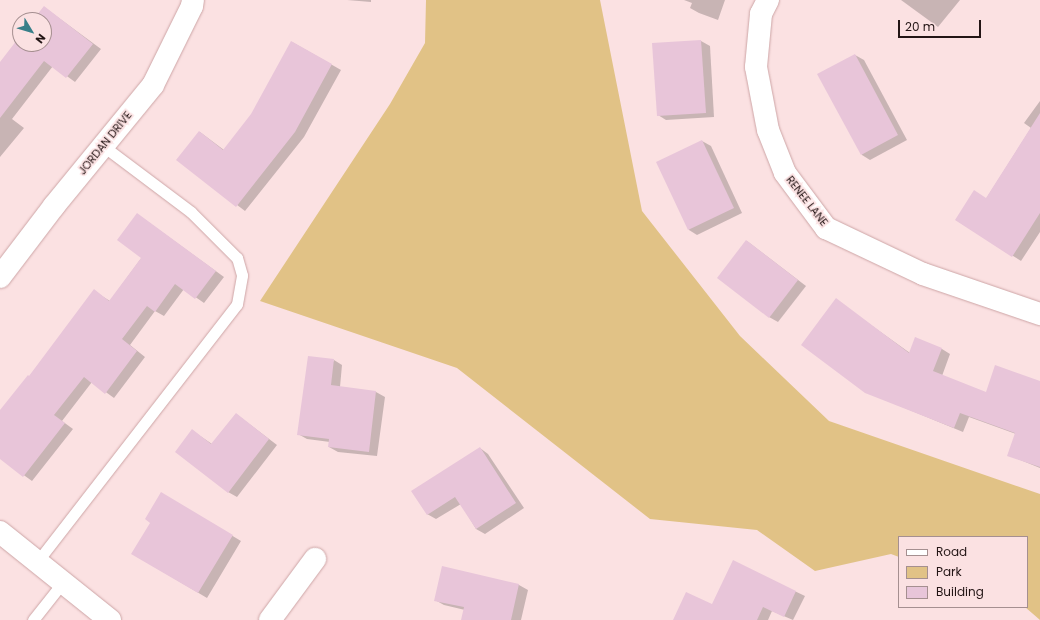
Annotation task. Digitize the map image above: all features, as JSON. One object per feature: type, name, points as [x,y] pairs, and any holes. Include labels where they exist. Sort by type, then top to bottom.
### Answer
[{"type":"street","name":"JORDAN DRIVE","points":[[0,277],[54,206],[153,85],[192,6],[193,0]]},
{"type":"street","name":"RENEE LANE","points":[[768,0],[761,14],[756,67],[768,130],[785,173],[826,228],[923,274],[1040,314]]},
{"type":"street","points":[[0,532],[110,620]]},
{"type":"street","points":[[270,620],[315,559]]},
{"type":"lane","points":[[37,562],[237,304],[242,275],[237,258],[191,212],[103,146]]},
{"type":"lane","points":[[34,620],[63,582]]},
{"type":"green space","points":[[426,0],[600,0],[642,211],[740,336],[829,421],[1040,494],[1040,620],[1026,608],[1028,608],[1028,536],[898,536],[898,557],[891,554],[815,571],[757,530],[650,519],[457,368],[260,301],[390,104],[425,43]]},
{"type":"building","points":[[44,6],[52,12],[39,12]]},
{"type":"building","points":[[52,12],[93,44],[66,78],[44,61],[0,118],[0,62],[12,46],[12,52],[52,52]]},
{"type":"building","points":[[701,40],[706,113],[657,116],[652,43]]},
{"type":"building","points":[[291,41],[332,64],[295,132],[236,207],[176,160],[199,131],[223,150],[251,114]]},
{"type":"building","points":[[855,54],[898,135],[861,155],[817,74]]},
{"type":"building","points":[[1040,113],[1040,213],[1012,257],[955,220],[974,190],[986,198]]},
{"type":"building","points":[[702,140],[734,208],[688,230],[656,162]]},
{"type":"building","points":[[137,213],[216,271],[195,299],[175,284],[155,312],[147,306],[122,339],[137,351],[105,394],[84,377],[54,415],[65,423],[23,477],[0,459],[0,410],[28,375],[29,376],[94,289],[109,301],[141,258],[117,240]]},
{"type":"building","points":[[746,240],[798,280],[769,318],[717,278]]},
{"type":"building","points":[[836,298],[909,353],[915,337],[942,348],[933,371],[986,392],[995,365],[1040,381],[1040,467],[1007,456],[1015,433],[960,413],[954,428],[865,393],[801,345]]},
{"type":"building","points":[[308,356],[334,359],[331,385],[376,391],[369,452],[328,447],[329,439],[297,435]]},
{"type":"building","points":[[236,413],[269,439],[228,493],[175,452],[192,429],[211,444]]},
{"type":"building","points":[[480,447],[516,503],[476,529],[455,497],[427,515],[411,491]]},
{"type":"building","points":[[161,492],[233,535],[198,593],[131,554],[150,523],[145,519]]},
{"type":"building","points":[[733,560],[796,591],[784,617],[763,607],[757,620],[673,620],[686,592],[712,604]]},
{"type":"building","points":[[442,566],[519,584],[511,620],[461,620],[464,607],[434,601]]}]
